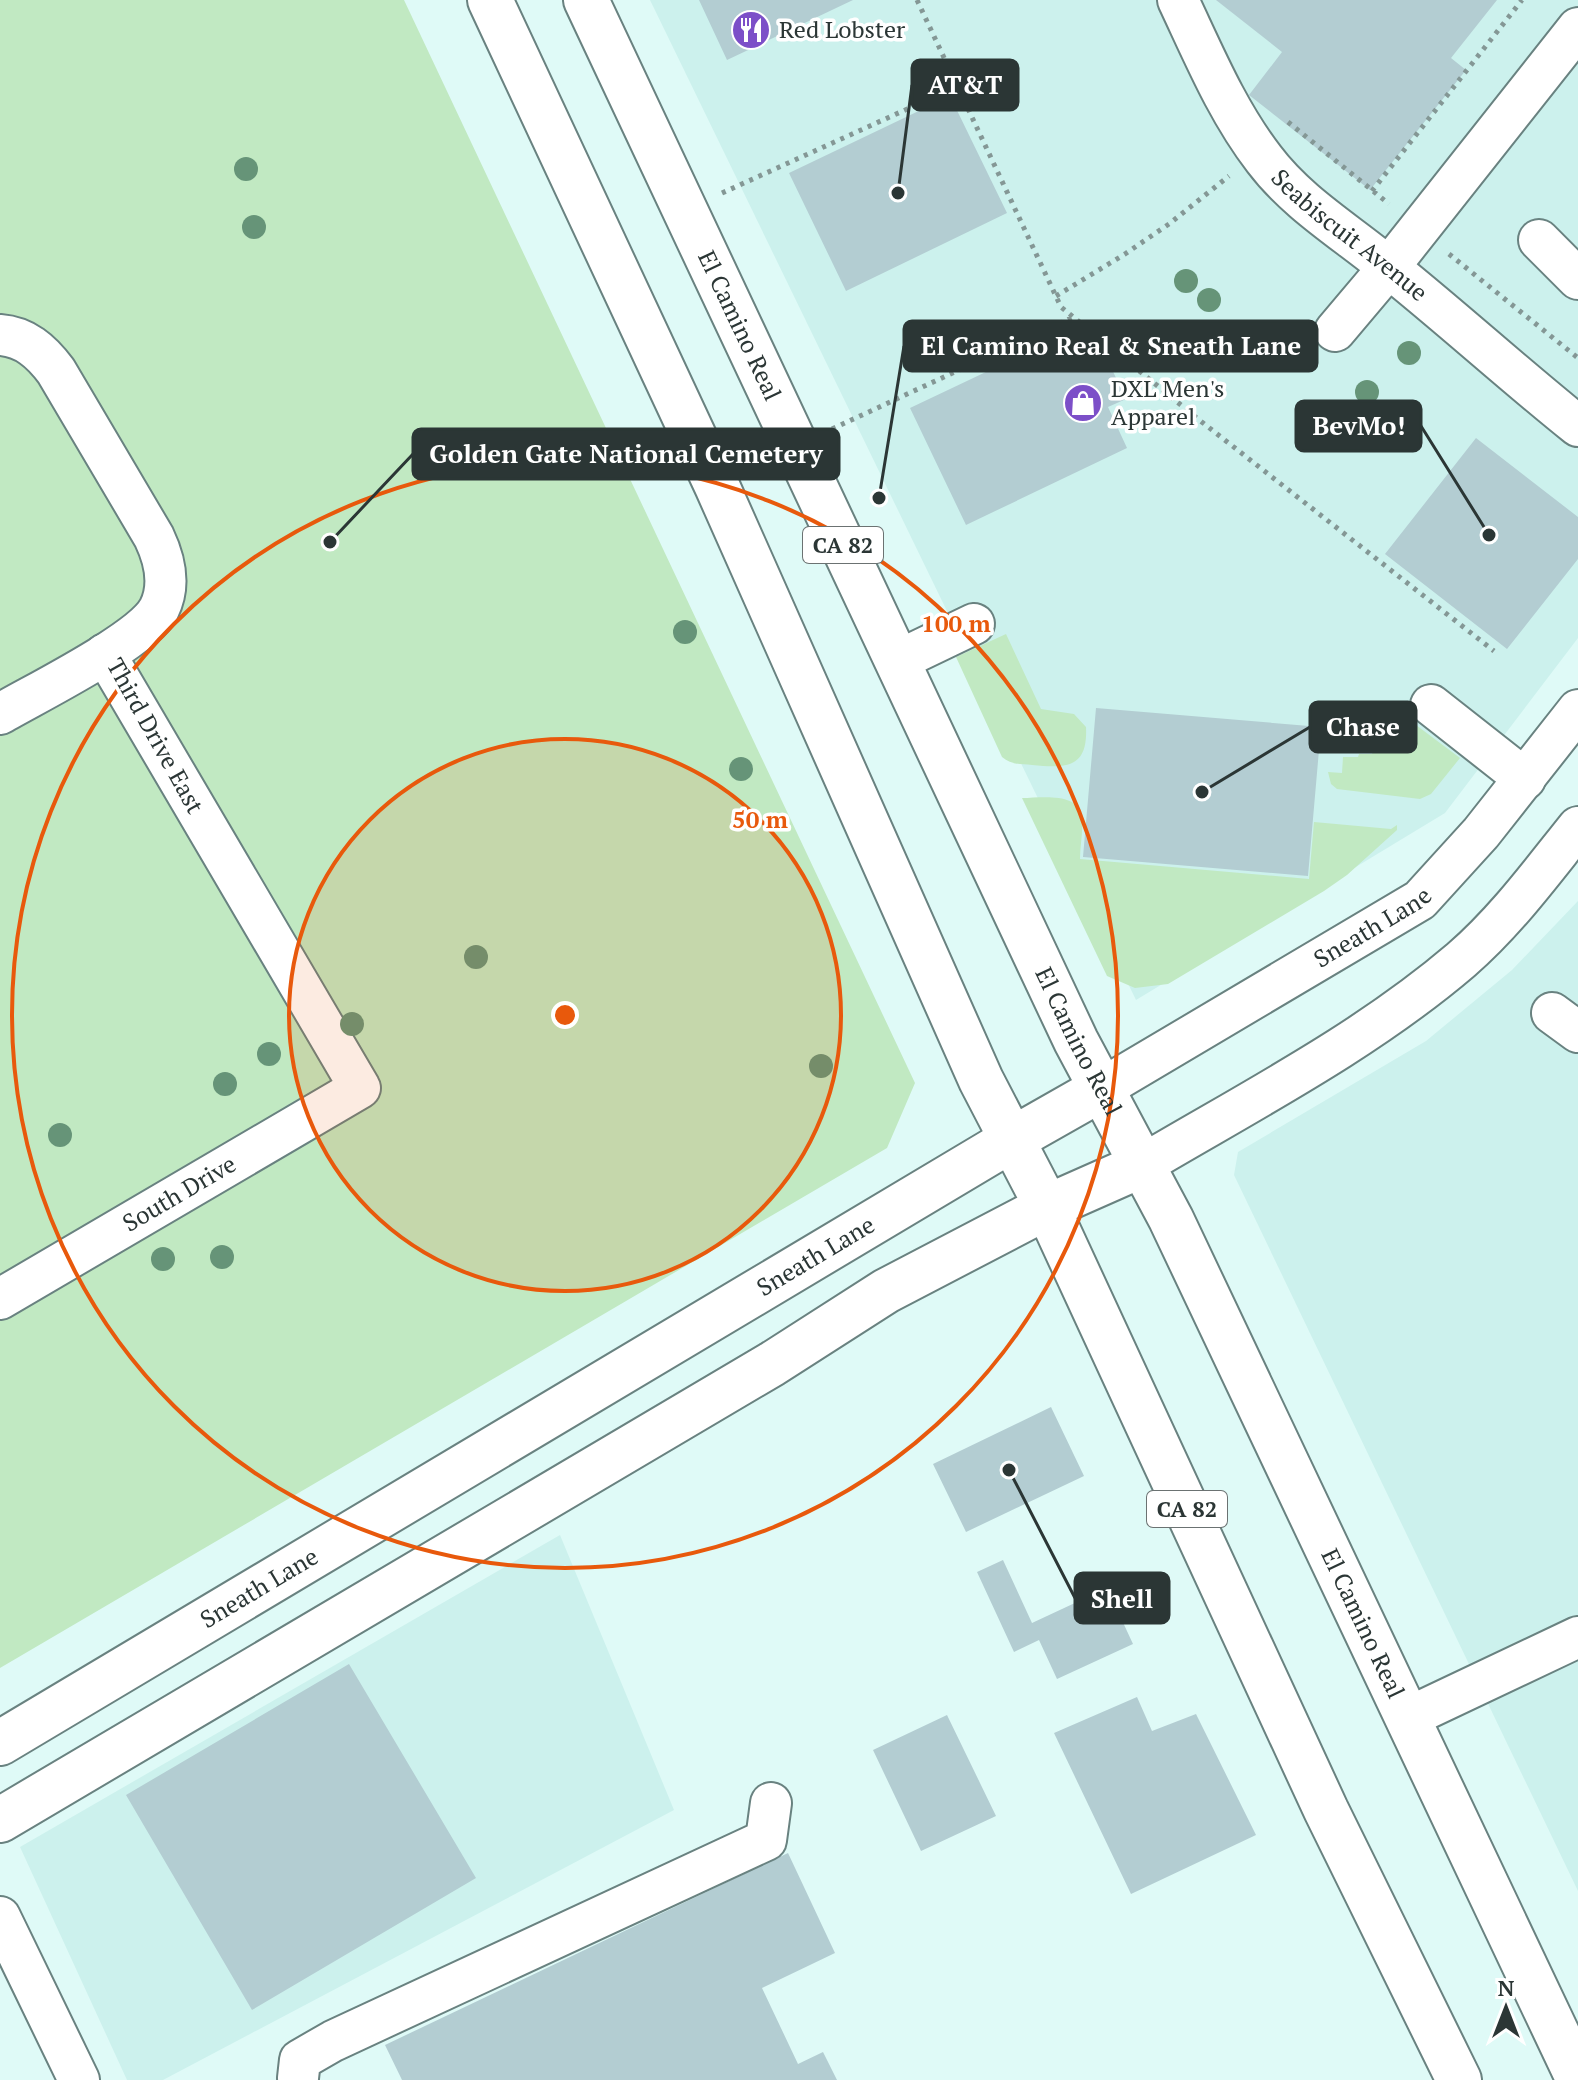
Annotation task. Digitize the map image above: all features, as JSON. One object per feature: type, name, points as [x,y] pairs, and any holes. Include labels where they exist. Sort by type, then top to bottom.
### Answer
[{"type":"main road","name":"CA 82","points":[[490,0],[717,486],[981,1080],[1047,1207],[1326,1810],[1459,2080]]},
{"type":"main road","name":"El Camino Real","points":[[586,0],[1076,1041],[1171,1219],[1578,2078]]},
{"type":"main road","name":"Sneath Lane","points":[[0,1743],[1101,1089]]},
{"type":"main road","points":[[0,1820],[772,1364],[886,1291],[1047,1207],[1142,1165]]},
{"type":"street","name":"Seabiscuit Avenue","points":[[1178,0],[1231,113],[1265,162],[1302,200],[1389,267],[1578,426]]},
{"type":"street","points":[[1335,331],[1578,28]]},
{"type":"street","points":[[1539,240],[1578,279]]},
{"type":"street","name":"Third Drive East","points":[[0,335],[12,336],[30,344],[45,356],[163,554],[165,583],[159,610],[134,636],[105,654],[360,1088]]},
{"type":"street","points":[[897,661],[974,624]]},
{"type":"street","points":[[6,697],[105,654]]},
{"type":"street","points":[[1431,705],[1525,779]]},
{"type":"street","name":"Sneath Lane","points":[[1101,1089],[1420,900],[1481,833],[1578,710]]},
{"type":"street","points":[[1142,1165],[1363,1033],[1410,1000],[1462,959],[1512,908],[1578,827]]},
{"type":"street","name":"South Drive","points":[[0,1299],[360,1088]]},
{"type":"street","points":[[1407,1718],[1578,1637]]},
{"type":"street","points":[[298,2078],[300,2060],[333,2041],[766,1840],[771,1803]]},
{"type":"street","points":[[0,1917],[79,2080]]},
{"type":"path","points":[[917,0],[1061,307],[1198,419],[1494,651]]},
{"type":"path","points":[[1372,191],[1522,0]]},
{"type":"path","points":[[722,194],[958,86]]},
{"type":"path","points":[[1056,296],[1169,224],[1239,168],[1247,135]]},
{"type":"path","points":[[831,430],[1073,317]]},
{"type":"shaded area","points":[[650,0],[1578,0],[1578,638],[1445,813],[1136,1000]]},
{"type":"shaded area","points":[[1578,901],[1578,1891],[1234,1175],[1238,1152],[1426,1041],[1512,970]]},
{"type":"shaded area","points":[[560,1535],[674,1810],[163,2080],[127,2080],[20,1847]]},
{"type":"green space","points":[[0,0],[404,0],[915,1083],[887,1148],[0,1668]]},
{"type":"green space","points":[[1006,634],[1041,709],[1074,714],[1086,727],[1083,751],[1072,763],[1055,766],[1020,764],[1002,757],[956,657]]},
{"type":"green space","points":[[1392,718],[1408,719],[1460,758],[1431,794],[1420,799],[1337,789],[1331,784],[1328,772],[1342,773],[1343,757],[1372,754],[1379,729]]},
{"type":"green space","points":[[1022,798],[1059,798],[1075,804],[1082,820],[1080,859],[1309,879],[1314,822],[1391,829],[1397,825],[1397,830],[1347,875],[1324,891],[1168,984],[1135,988],[1107,976]]},
{"type":"building","name":"Red Lobster","points":[[699,0],[853,0],[727,60]]},
{"type":"building","points":[[1216,0],[1497,0],[1451,58],[1466,70],[1370,190],[1249,95],[1282,52]]},
{"type":"building","points":[[950,96],[1007,213],[846,291],[789,173]]},
{"type":"building","points":[[1072,331],[1091,370],[1108,361],[1126,399],[1108,407],[1127,448],[966,525],[910,408]]},
{"type":"building","points":[[1476,438],[1578,517],[1578,559],[1507,649],[1385,554]]},
{"type":"building","points":[[1096,708],[1321,727],[1308,876],[1083,857]]},
{"type":"building","points":[[1051,1407],[1084,1476],[966,1532],[933,1464]]},
{"type":"building","points":[[1003,1560],[1032,1623],[1107,1588],[1133,1644],[1057,1679],[1039,1640],[1014,1652],[977,1572]]},
{"type":"building","points":[[349,1664],[476,1878],[252,2010],[126,1795]]},
{"type":"building","points":[[1137,1697],[1152,1731],[1196,1714],[1256,1835],[1131,1894],[1054,1733]]},
{"type":"building","points":[[947,1715],[996,1816],[921,1851],[873,1750]]},
{"type":"building","points":[[788,1853],[835,1953],[762,1988],[798,2064],[823,2052],[837,2080],[402,2080],[385,2045]]},
{"type":"place","name":"Red Lobster","points":[[751,30]]},
{"type":"place","name":"AT&T","points":[[898,193]]},
{"type":"place","name":"DXL Men's Apparel","points":[[1083,403]]},
{"type":"place","name":"El Camino Real & Sneath Lane","points":[[879,498]]},
{"type":"place","name":"BevMo!","points":[[1489,535]]},
{"type":"place","name":"Golden Gate National Cemetery","points":[[330,542]]},
{"type":"place","name":"Chase","points":[[1202,792]]},
{"type":"place","name":"Shell","points":[[1009,1470]]}]
